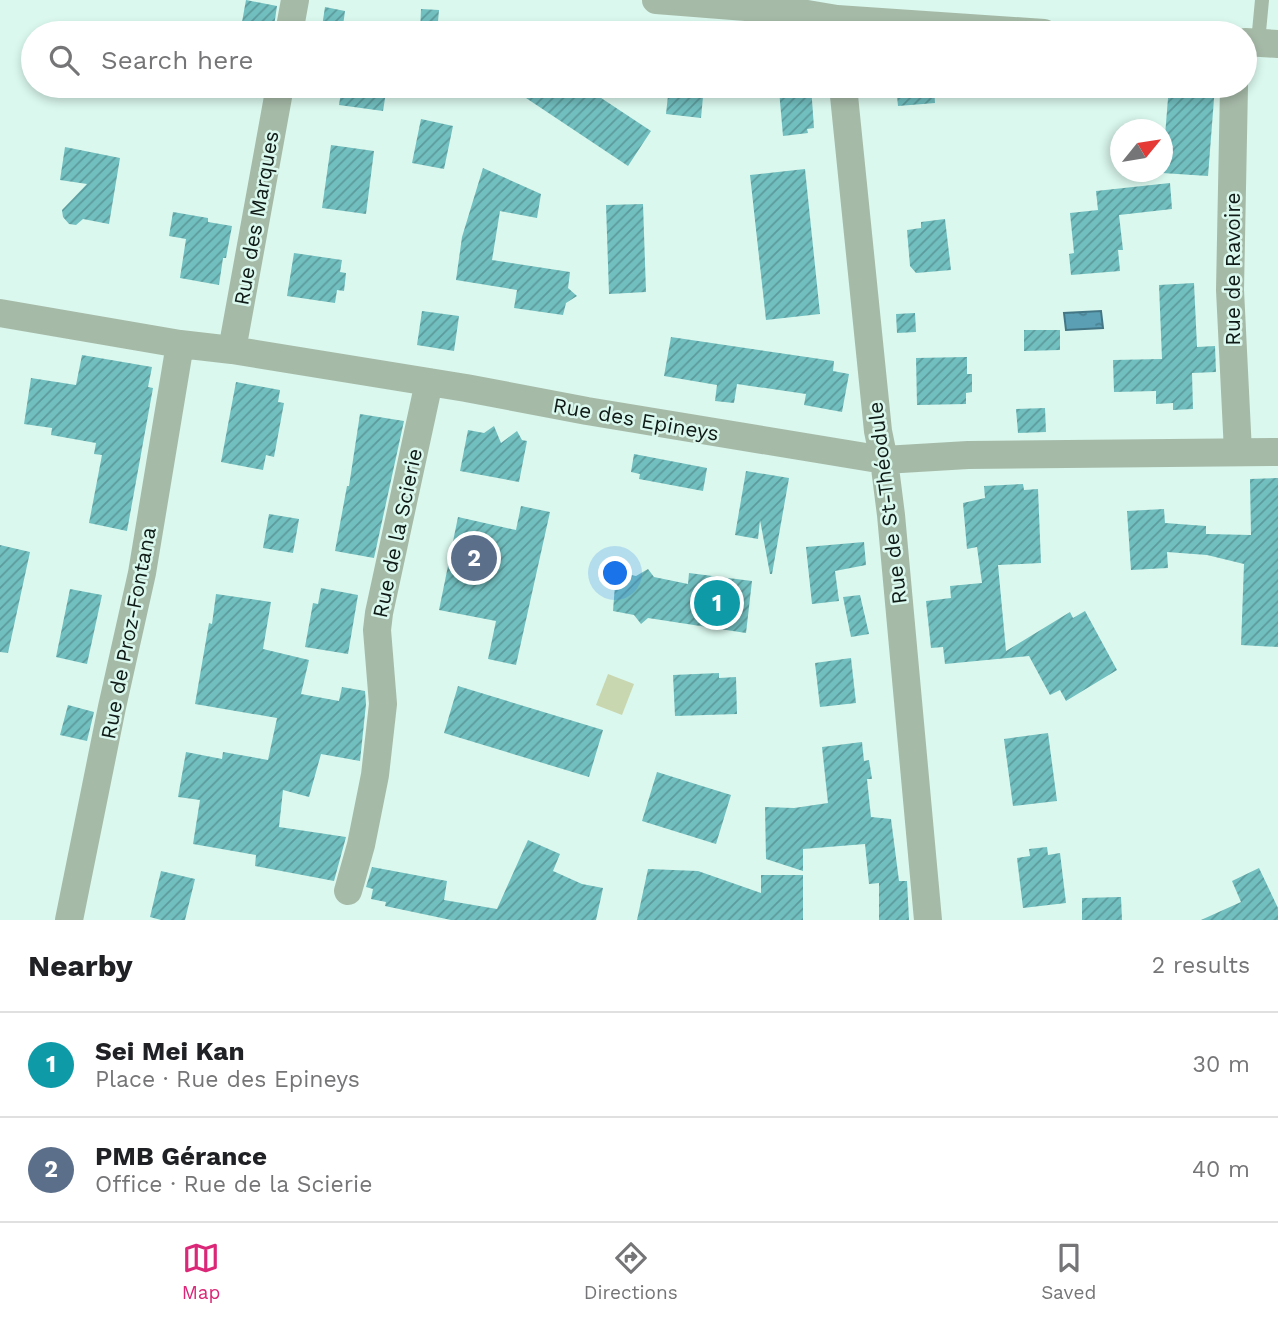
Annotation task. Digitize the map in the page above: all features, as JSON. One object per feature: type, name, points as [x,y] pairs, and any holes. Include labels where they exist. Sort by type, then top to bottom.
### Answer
[{"type":"street","points":[[291,21],[295,0]]},
{"type":"street","points":[[656,0],[786,5],[825,21]]},
{"type":"street","name":"Rue des Marques","points":[[232,350],[278,98]]},
{"type":"street","name":"Rue de St-Théodule","points":[[844,98],[878,431],[884,460],[928,920]]},
{"type":"street","name":"Rue de Ravoire","points":[[1234,98],[1230,290],[1238,453]]},
{"type":"street","name":"Rue des Epineys","points":[[0,313],[429,382],[884,460],[968,455],[1278,452]]},
{"type":"street","name":"Rue de Proz-Fontana","points":[[69,920],[142,573],[180,344]]},
{"type":"street","name":"Rue de la Scierie","points":[[348,891],[361,845],[375,775],[383,704],[376,630],[429,382]]},
{"type":"lane","points":[[1260,43],[1262,0]]},
{"type":"green space","points":[[608,674],[634,684],[622,715],[596,705]]},
{"type":"water","points":[[1101,311],[1103,328],[1066,330],[1064,313]]},
{"type":"building","points":[[246,0],[277,6],[275,21],[242,21]]},
{"type":"building","points":[[325,7],[345,11],[344,21],[323,21]]},
{"type":"building","points":[[421,9],[439,10],[438,21],[420,21]]},
{"type":"building","points":[[340,98],[385,98],[383,111],[339,105]]},
{"type":"building","points":[[526,98],[601,98],[651,131],[628,166]]},
{"type":"building","points":[[668,98],[703,98],[701,118],[666,114]]},
{"type":"building","points":[[780,98],[812,98],[814,128],[807,129],[808,133],[783,136]]},
{"type":"building","points":[[897,98],[935,98],[935,103],[898,106]]},
{"type":"building","points":[[1168,98],[1214,98],[1208,176],[1173,174],[1173,119],[1166,119]]},
{"type":"building","points":[[421,119],[453,126],[444,169],[412,163]]},
{"type":"building","points":[[331,145],[374,151],[366,214],[322,208]]},
{"type":"building","points":[[65,147],[120,158],[109,224],[83,219],[76,225],[69,224],[63,217],[62,210],[87,184],[60,180]]},
{"type":"building","points":[[483,168],[541,194],[537,218],[500,211],[492,260],[570,272],[568,288],[577,296],[566,303],[563,315],[514,308],[517,290],[456,280],[462,237]]},
{"type":"building","points":[[805,169],[820,314],[766,320],[750,175]]},
{"type":"building","points":[[1170,183],[1172,209],[1119,215],[1123,250],[1118,250],[1120,271],[1071,275],[1069,254],[1074,253],[1070,213],[1098,210],[1096,191]]},
{"type":"building","points":[[643,204],[646,292],[609,294],[606,205]]},
{"type":"building","points":[[173,212],[208,218],[208,222],[232,226],[219,285],[180,278],[186,239],[169,236]]},
{"type":"building","points":[[945,219],[951,270],[916,273],[910,266],[907,230],[921,228],[921,222]]},
{"type":"building","points":[[294,253],[342,260],[340,272],[346,273],[344,291],[337,290],[335,303],[287,296]]},
{"type":"building","points":[[1194,283],[1197,347],[1215,346],[1216,372],[1192,373],[1193,409],[1173,410],[1173,403],[1156,404],[1156,391],[1114,392],[1113,360],[1162,359],[1159,285]]},
{"type":"building","points":[[422,311],[459,316],[454,351],[417,345]]},
{"type":"building","points":[[915,313],[916,332],[897,333],[896,314]]},
{"type":"building","points":[[1024,330],[1060,330],[1060,350],[1024,351]]},
{"type":"building","points":[[671,337],[834,361],[833,371],[849,374],[842,412],[804,405],[806,394],[737,384],[734,403],[715,401],[717,385],[664,376]]},
{"type":"building","points":[[82,355],[152,367],[148,387],[153,388],[127,531],[89,523],[102,455],[94,454],[96,443],[51,435],[52,428],[24,424],[31,378],[76,385]]},
{"type":"building","points":[[967,357],[967,374],[972,374],[972,392],[966,393],[966,404],[917,405],[916,358]]},
{"type":"building","points":[[236,382],[280,390],[278,402],[284,403],[274,457],[266,455],[263,470],[221,462]]},
{"type":"building","points":[[1045,408],[1046,432],[1018,433],[1016,409]]},
{"type":"building","points":[[360,414],[404,421],[374,558],[335,551],[349,486]]},
{"type":"building","points":[[494,426],[501,443],[517,431],[522,440],[527,441],[519,482],[460,471],[468,430],[484,433]]},
{"type":"building","points":[[634,454],[707,468],[703,491],[639,479],[640,474],[631,472]]},
{"type":"building","points":[[746,471],[789,478],[772,574],[760,520],[758,539],[735,535]]},
{"type":"building","points":[[1278,478],[1278,647],[1241,645],[1244,564],[1207,555],[1167,552],[1168,568],[1131,570],[1127,511],[1164,509],[1165,523],[1206,526],[1206,534],[1251,535],[1250,479]]},
{"type":"building","points":[[1023,484],[1024,490],[1038,489],[1041,563],[998,565],[1006,651],[1070,612],[1073,618],[1085,611],[1117,670],[1066,701],[1060,690],[1050,695],[1029,656],[945,664],[943,647],[931,648],[926,601],[951,598],[950,586],[982,583],[977,547],[967,549],[963,503],[985,498],[984,486]]},
{"type":"building","points":[[521,506],[550,512],[516,665],[488,659],[496,621],[439,610],[458,517],[516,530]]},
{"type":"building","points":[[269,514],[299,519],[293,553],[263,548]]},
{"type":"building","points":[[864,542],[866,565],[835,571],[839,601],[812,604],[806,547]]},
{"type":"building","points":[[0,545],[30,552],[8,653],[0,652]]},
{"type":"building","points":[[648,569],[654,577],[688,584],[689,573],[752,581],[746,633],[648,618],[641,624],[634,615],[613,611],[616,572],[636,576]]},
{"type":"building","points":[[321,588],[358,595],[348,654],[305,647],[313,603],[318,604]]},
{"type":"building","points":[[70,589],[102,595],[87,664],[56,657]]},
{"type":"building","points":[[216,594],[271,602],[263,649],[309,660],[301,694],[339,701],[342,687],[365,691],[360,761],[321,754],[309,797],[283,790],[279,827],[346,837],[334,881],[255,866],[256,855],[193,844],[200,800],[178,797],[186,752],[222,759],[223,752],[268,760],[277,718],[195,704]]},
{"type":"building","points":[[860,595],[869,634],[851,637],[843,597]]},
{"type":"building","points":[[851,658],[856,703],[820,707],[815,663]]},
{"type":"building","points":[[719,673],[719,678],[736,677],[737,714],[675,716],[673,675]]},
{"type":"building","points":[[458,686],[603,730],[589,777],[444,733]]},
{"type":"building","points":[[68,705],[94,712],[87,741],[60,735]]},
{"type":"building","points":[[1048,733],[1057,801],[1013,806],[1004,739]]},
{"type":"building","points":[[862,742],[864,761],[869,760],[872,779],[867,779],[871,817],[891,819],[899,881],[907,881],[909,920],[879,920],[879,883],[869,884],[865,844],[803,849],[803,871],[766,859],[765,807],[794,808],[828,803],[822,747]]},
{"type":"building","points":[[657,772],[731,795],[716,844],[642,821]]},
{"type":"building","points":[[528,840],[560,854],[553,871],[582,884],[603,888],[596,920],[451,920],[385,906],[386,902],[371,899],[373,889],[366,887],[372,867],[447,881],[444,900],[497,909]]},
{"type":"building","points":[[1047,847],[1048,855],[1060,853],[1066,903],[1023,908],[1017,858],[1030,856],[1029,849]]},
{"type":"building","points":[[1259,868],[1278,908],[1278,920],[1201,920],[1241,902],[1232,881]]},
{"type":"building","points":[[648,869],[698,871],[761,893],[761,875],[803,875],[803,920],[637,920]]},
{"type":"building","points":[[161,871],[195,879],[185,920],[150,917]]},
{"type":"building","points":[[1121,897],[1122,920],[1082,920],[1082,898]]},
{"type":"place","name":"PMB Gérance","points":[[474,558]]},
{"type":"place","name":"Sei Mei Kan","points":[[717,603]]}]
